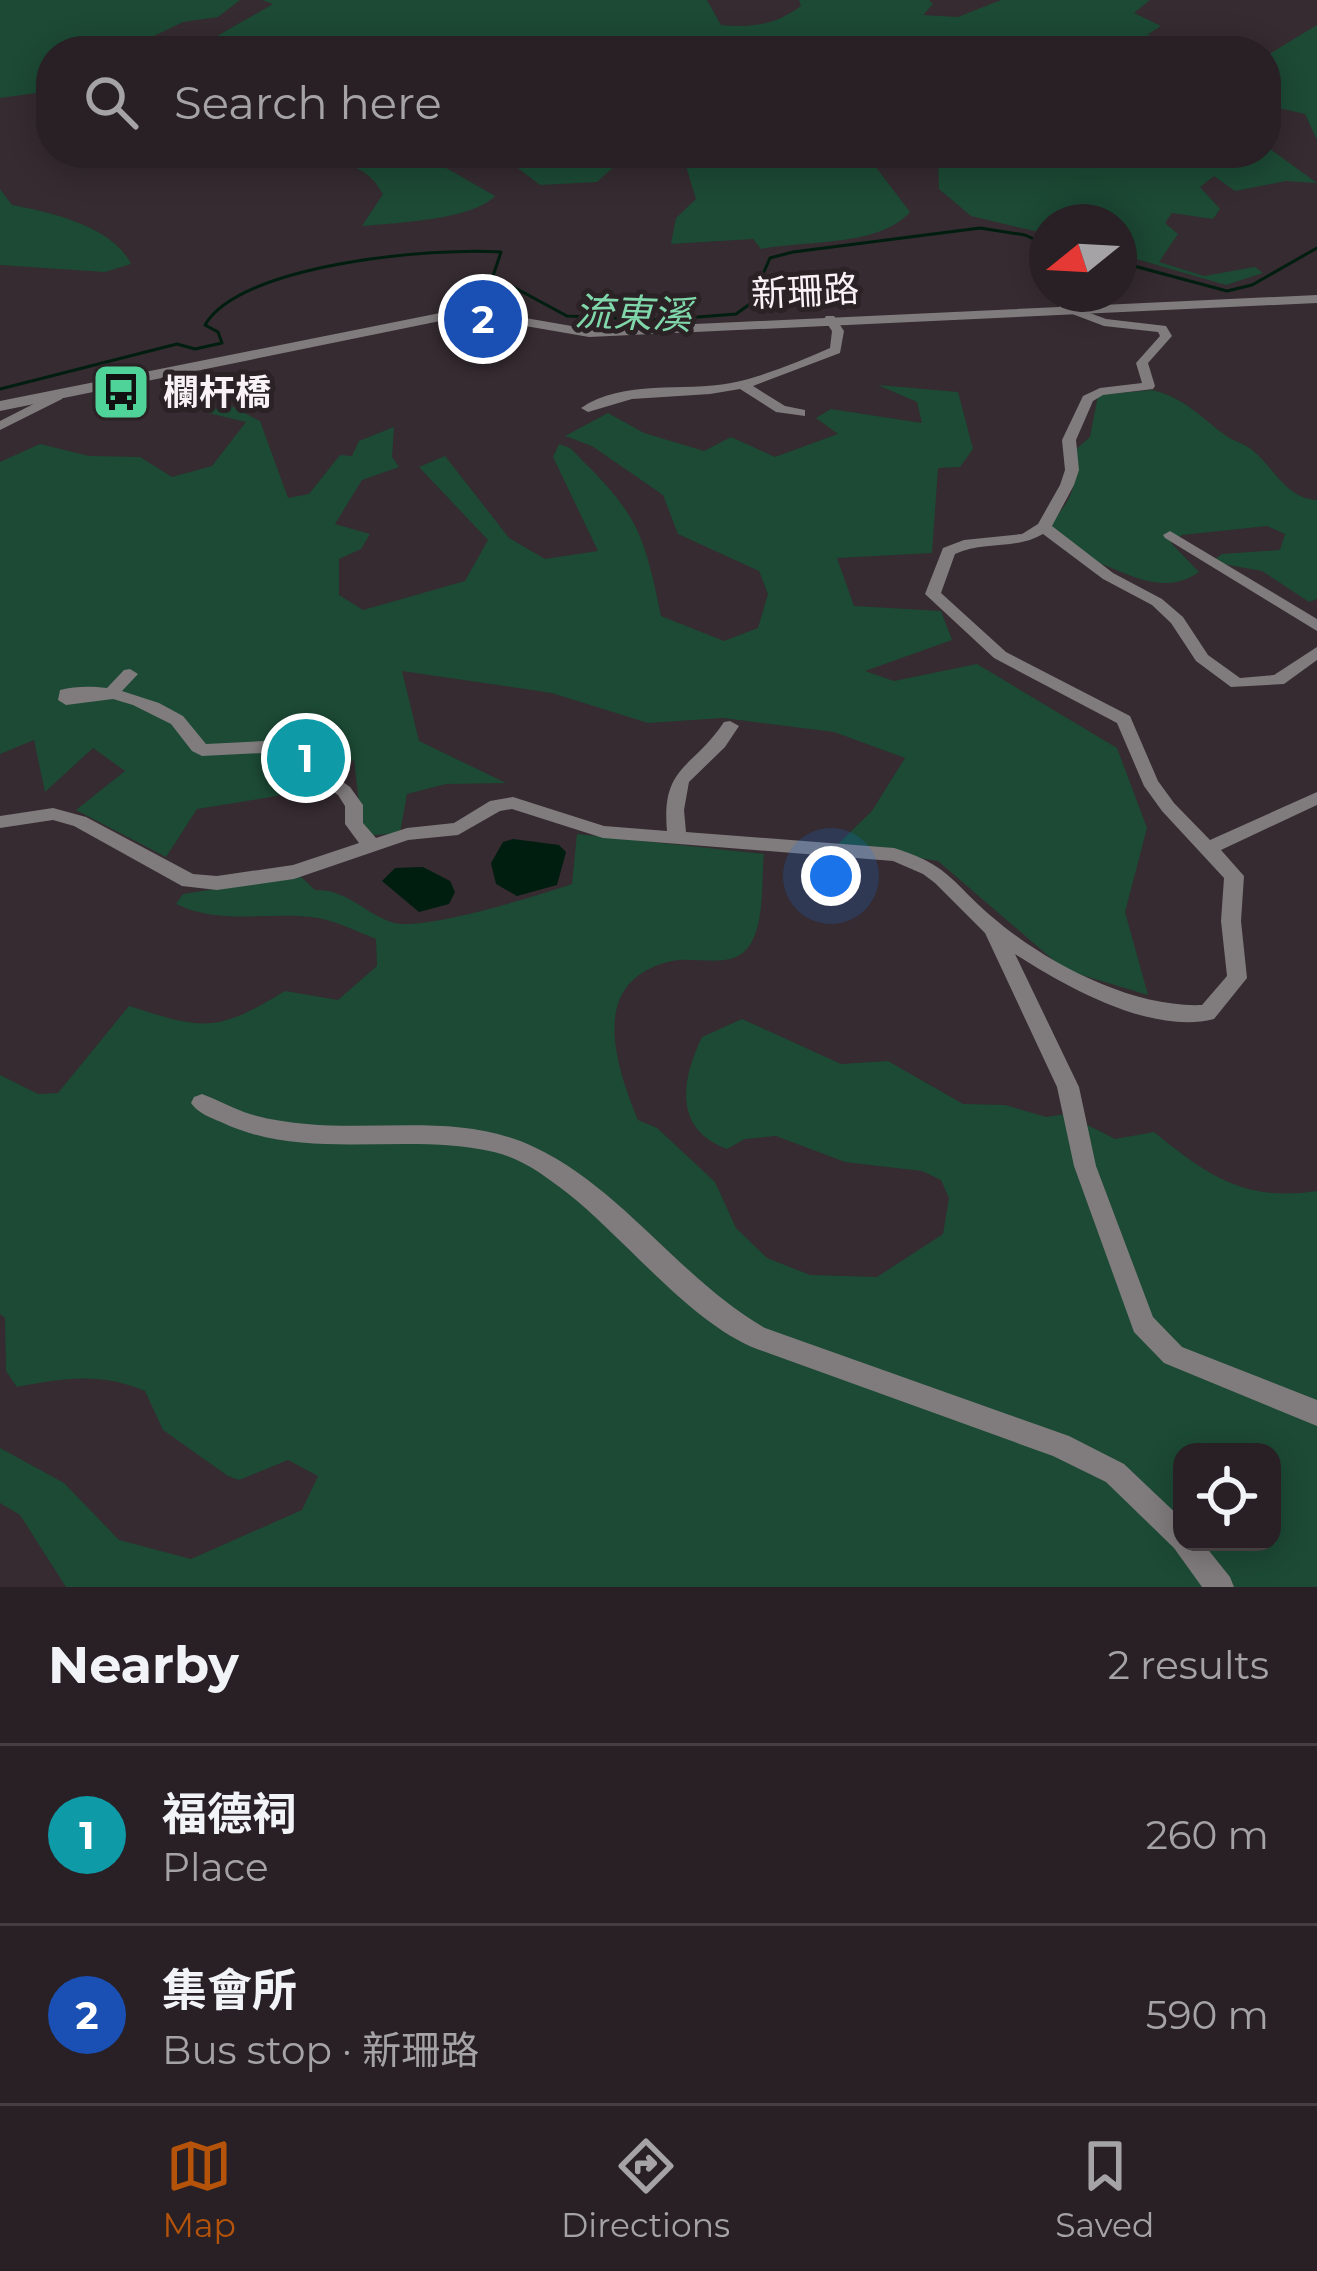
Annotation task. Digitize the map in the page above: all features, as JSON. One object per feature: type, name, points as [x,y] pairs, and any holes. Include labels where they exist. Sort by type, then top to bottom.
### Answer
[{"type":"street","name":"新珊路","points":[[1137,305],[1317,299]]},
{"type":"street","name":"新珊路","points":[[0,406],[450,315],[485,315],[589,333],[1029,310]]},
{"type":"street","points":[[992,929],[1038,959],[1154,1012],[1207,1013],[1237,978],[1231,922],[1234,876],[1150,782],[1124,720],[1000,655],[933,594],[949,551],[964,544],[1026,538],[1045,527],[1072,470],[1069,440],[1088,400],[1100,392],[1149,386],[1142,363],[1166,336],[1154,326],[1104,322],[1075,312]]},
{"type":"street","points":[[588,408],[626,395],[743,385],[798,370],[836,350],[838,331],[830,319]]},
{"type":"street","points":[[743,385],[782,409],[800,413]]},
{"type":"street","points":[[0,426],[56,396]]},
{"type":"street","points":[[1045,527],[1108,576],[1157,602],[1178,620],[1202,658],[1237,683],[1278,680],[1317,652]]},
{"type":"street","points":[[1170,536],[1317,626]]},
{"type":"street","points":[[130,674],[109,695],[180,722],[202,750],[264,747],[298,759],[344,791],[355,805],[354,824],[372,846]]},
{"type":"street","points":[[677,835],[671,797],[685,773],[717,746],[730,726]]},
{"type":"street","points":[[1209,848],[1317,798]]},
{"type":"street","points":[[0,822],[53,814],[80,821],[189,881],[217,884],[294,872],[436,828],[458,830],[496,805],[513,803],[603,832],[677,835],[743,847],[915,861],[958,888],[992,929],[1068,1088],[1085,1166],[1143,1324],[1173,1354],[1317,1413]]},
{"type":"street","points":[[202,1103],[252,1128],[497,1142],[544,1161],[698,1298],[742,1328],[1060,1445],[1115,1473],[1173,1529]]},
{"type":"street","points":[[1192,1551],[1220,1587]]},
{"type":"shaded area","points":[[0,0],[240,0],[218,17],[183,22],[154,36],[36,36],[36,93],[0,98]]},
{"type":"shaded area","points":[[262,0],[707,0],[721,25],[743,26],[782,17],[801,6],[799,0],[929,0],[933,4],[923,15],[958,17],[1001,0],[1150,0],[1134,13],[1161,26],[1147,35],[1152,36],[217,36],[273,4]]},
{"type":"shaded area","points":[[1317,25],[1317,140],[1305,114],[1281,108],[1281,47]]},
{"type":"shaded area","points":[[1281,157],[1317,183],[1286,181],[1235,191],[1214,176],[1200,187],[1220,209],[1213,219],[1172,213],[1165,223],[1178,234],[1159,262],[1204,276],[1255,267],[1263,273],[1226,285],[1137,259],[1137,204],[1029,204],[1029,230],[971,216],[939,189],[938,168],[1281,168]]},
{"type":"shaded area","points":[[446,168],[495,196],[452,215],[362,226],[383,194],[359,169]]},
{"type":"shaded area","points":[[518,168],[612,168],[597,182],[540,185]]},
{"type":"shaded area","points":[[687,168],[876,168],[910,212],[880,231],[841,240],[761,249],[753,239],[671,244],[676,218],[696,199]]},
{"type":"shaded area","points":[[0,189],[12,205],[95,230],[131,264],[105,272],[0,265]]},
{"type":"shaded area","points":[[878,385],[958,392],[973,449],[960,467],[938,468],[932,553],[837,558],[854,606],[941,611],[952,640],[865,671],[894,681],[977,664],[1117,748],[1147,828],[1125,912],[1148,995],[1065,970],[938,861],[837,845],[872,811],[905,758],[834,732],[723,718],[648,723],[552,693],[402,671],[419,741],[506,783],[446,784],[407,794],[400,833],[363,836],[354,760],[277,796],[197,809],[166,857],[76,810],[125,771],[93,748],[45,792],[34,740],[0,754],[0,462],[40,444],[89,456],[140,457],[172,477],[212,466],[246,422],[200,411],[231,406],[260,421],[288,498],[309,494],[340,455],[352,456],[359,441],[394,427],[392,457],[399,467],[362,480],[335,524],[370,534],[361,549],[339,559],[339,595],[363,610],[465,581],[488,540],[419,467],[445,456],[509,538],[545,559],[598,551],[553,457],[559,444],[570,448],[592,470],[633,522],[661,616],[724,641],[758,628],[768,594],[759,571],[678,534],[663,495],[592,446],[565,436],[608,413],[644,433],[704,451],[731,437],[775,457],[838,434],[816,418],[831,409],[922,423],[917,402]]},
{"type":"shaded area","points":[[1152,390],[1183,403],[1251,449],[1297,494],[1317,500],[1317,599],[1309,602],[1262,571],[1212,562],[1222,554],[1280,550],[1285,534],[1267,526],[1182,535],[1171,543],[1199,572],[1168,583],[1074,556],[1048,524],[1072,492],[1073,452],[1090,437],[1098,395]]},
{"type":"shaded area","points":[[577,834],[764,854],[761,906],[751,943],[737,957],[672,961],[645,971],[628,986],[618,1004],[616,1049],[638,1120],[657,1128],[715,1182],[736,1228],[767,1258],[810,1275],[877,1277],[943,1234],[949,1198],[941,1180],[922,1171],[845,1162],[776,1136],[745,1139],[727,1149],[709,1140],[690,1116],[686,1101],[690,1069],[702,1037],[742,1019],[841,1064],[888,1061],[963,1104],[1005,1105],[1046,1117],[1066,1114],[1115,1139],[1154,1132],[1210,1173],[1248,1189],[1317,1191],[1317,1587],[66,1587],[20,1515],[0,1503],[0,1448],[64,1483],[119,1540],[191,1559],[302,1510],[318,1476],[288,1460],[239,1480],[228,1476],[163,1430],[145,1391],[129,1385],[82,1379],[17,1387],[6,1371],[5,1318],[0,1314],[0,1075],[38,1094],[58,1093],[129,1006],[193,1023],[225,1021],[285,991],[338,1000],[377,966],[376,939],[344,926],[311,917],[209,914],[176,904],[183,894],[300,876],[315,890],[336,893],[391,922],[427,922],[572,884]]},
{"type":"shaded area","points":[[503,842],[559,845],[566,852],[557,885],[517,896],[496,884],[491,863]]},
{"type":"shaded area","points":[[423,867],[450,881],[455,892],[449,904],[419,912],[382,881],[395,868]]},
{"type":"waterway","name":"流東溪","points":[[0,389],[177,344],[195,349],[222,343],[218,332],[205,325],[225,304],[257,287],[296,274],[387,257],[501,252],[493,276],[567,316],[660,320],[736,314],[750,304],[770,258],[793,252],[980,228],[1029,237]]},
{"type":"waterway","name":"流東溪","points":[[1137,267],[1227,291],[1252,285],[1317,248]]},
{"type":"place","name":"集會所","points":[[483,319]]},
{"type":"place","name":"欄杆橋","points":[[121,392]]},
{"type":"place","name":"福德祠","points":[[306,758]]}]
